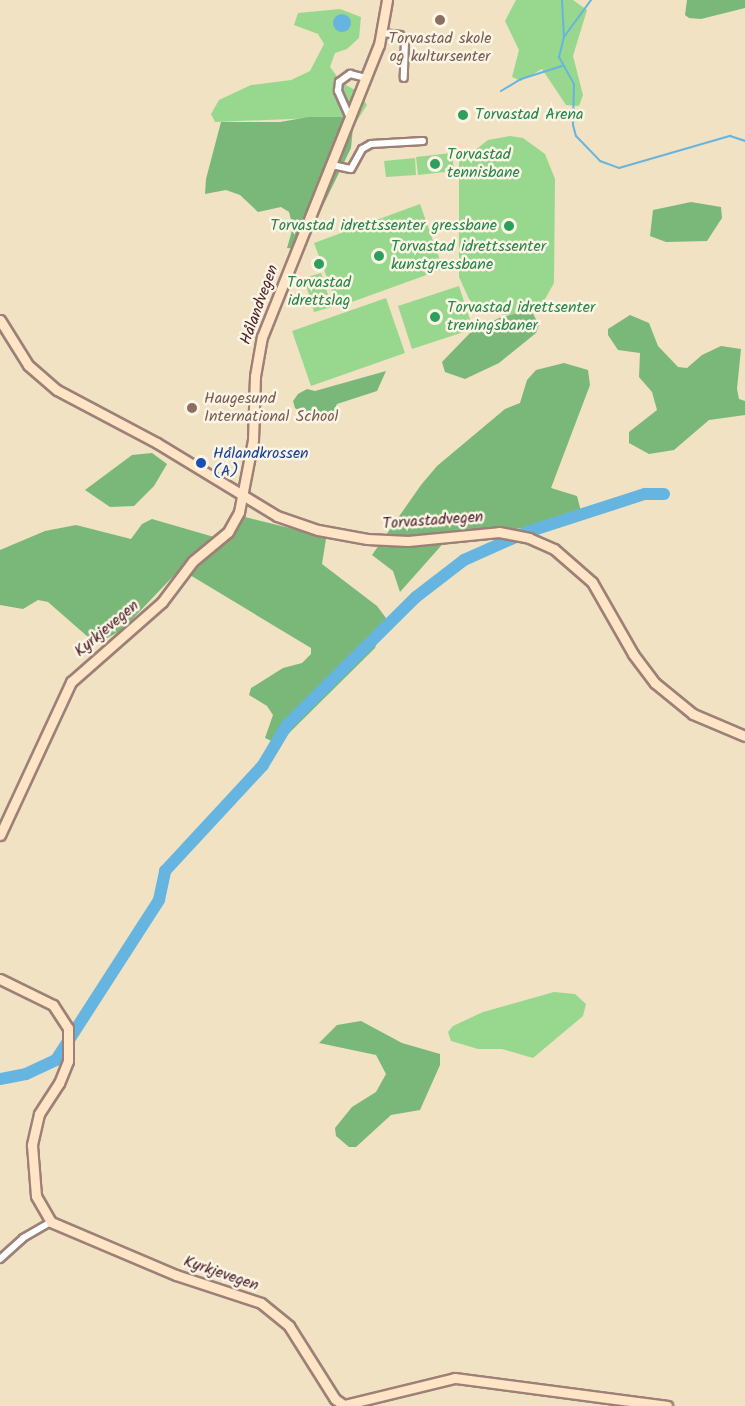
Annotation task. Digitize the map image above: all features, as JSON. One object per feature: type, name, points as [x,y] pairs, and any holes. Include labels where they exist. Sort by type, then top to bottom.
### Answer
[{"type":"main road","name":"Hålandvegen","points":[[242,498],[253,440],[259,348],[383,33],[387,0]]},
{"type":"main road","name":"Torvastadvegen","points":[[0,320],[28,364],[57,390],[170,451],[242,498],[297,524],[348,537],[408,541],[500,532],[546,544],[587,576],[633,654],[655,683],[693,714],[745,736]]},
{"type":"main road","name":"Kyrkjevegen","points":[[0,835],[70,682],[162,602],[193,561],[228,532],[239,513],[242,498]]},
{"type":"main road","points":[[0,979],[53,1005],[68,1028],[68,1061],[59,1083],[39,1114],[32,1145],[36,1196],[51,1222]]},
{"type":"main road","name":"Kyrkjevegen","points":[[51,1222],[176,1275],[261,1303],[289,1326],[340,1405],[365,1402],[455,1378],[667,1406]]},
{"type":"street","points":[[383,33],[400,35],[405,41],[404,78]]},
{"type":"street","points":[[350,118],[338,91],[339,82],[350,74],[366,78]]},
{"type":"street","points":[[332,165],[351,170],[362,149],[371,144],[423,141]]},
{"type":"street","points":[[0,1259],[51,1222]]},
{"type":"green space","points":[[516,0],[573,0],[587,10],[573,56],[583,95],[579,106],[566,105],[542,69],[521,81],[512,77],[519,50],[505,21]]},
{"type":"green space","points":[[687,0],[745,0],[745,8],[701,19],[689,18],[685,15]]},
{"type":"green space","points":[[340,9],[361,17],[359,38],[347,49],[335,53],[330,67],[342,83],[359,92],[367,105],[353,127],[341,117],[215,122],[211,114],[219,100],[251,85],[291,80],[310,71],[324,44],[318,34],[294,25],[298,13]]},
{"type":"green space","points":[[309,117],[342,117],[353,127],[351,148],[302,249],[287,248],[293,227],[289,212],[281,207],[258,212],[240,195],[226,190],[205,194],[206,179],[221,122],[280,122]]},
{"type":"green space","points":[[510,136],[523,138],[545,154],[555,179],[554,283],[544,301],[514,317],[479,309],[469,299],[459,277],[459,154],[470,154],[488,140]]},
{"type":"green space","name":"Torvastad tennisbane","points":[[452,153],[454,171],[418,175],[416,157]]},
{"type":"green space","points":[[415,158],[416,175],[386,177],[384,161]]},
{"type":"green space","points":[[691,202],[721,207],[722,218],[707,241],[666,242],[650,236],[653,210]]},
{"type":"green space","name":"Torvastad idrettssenter kunstgressbane","points":[[420,204],[443,269],[338,307],[314,243]]},
{"type":"green space","points":[[321,273],[332,307],[314,312],[304,278]]},
{"type":"green space","name":"Torvastad idrettsenter treningsbaner","points":[[459,286],[473,329],[412,349],[398,306]]},
{"type":"green space","points":[[386,298],[405,353],[311,386],[292,331]]},
{"type":"green space","points":[[531,310],[539,325],[536,333],[499,363],[465,379],[445,372],[442,362],[470,333],[499,318]]},
{"type":"green space","points":[[630,315],[649,323],[658,346],[678,367],[687,368],[702,355],[721,346],[741,349],[737,389],[739,399],[745,401],[745,415],[709,420],[674,450],[649,454],[629,443],[629,432],[657,410],[652,392],[639,377],[640,353],[618,350],[608,335],[608,329]]},
{"type":"green space","points":[[564,363],[588,370],[590,385],[551,488],[577,496],[582,515],[547,525],[448,538],[400,592],[393,571],[372,555],[421,485],[437,466],[505,409],[520,403],[527,380],[536,370]]},
{"type":"green space","points":[[386,371],[377,391],[337,404],[329,422],[317,422],[295,408],[293,401],[298,394],[307,389],[315,391]]},
{"type":"green space","points":[[152,453],[167,464],[154,486],[134,506],[110,507],[85,490],[132,455]]},
{"type":"green space","points":[[245,517],[322,536],[326,539],[322,564],[377,606],[386,618],[375,648],[278,744],[265,738],[273,715],[267,706],[249,695],[251,688],[283,668],[302,663],[311,654],[311,648],[180,569],[122,630],[96,644],[48,602],[38,600],[23,609],[0,605],[0,550],[45,531],[76,525],[131,539],[142,524],[152,519],[214,537]]},
{"type":"green space","points":[[554,992],[575,994],[586,1004],[583,1016],[533,1058],[502,1049],[478,1049],[451,1041],[448,1032],[453,1026],[483,1012]]},
{"type":"green space","points":[[361,1021],[402,1043],[440,1054],[440,1065],[420,1110],[391,1115],[356,1147],[349,1147],[336,1136],[335,1128],[352,1107],[376,1092],[386,1074],[376,1055],[319,1043],[337,1025]]},
{"type":"water","points":[[342,14],[348,17],[351,23],[348,29],[342,32],[336,29],[333,23],[336,17]]},
{"type":"waterway","points":[[562,0],[564,37],[559,57],[574,84],[573,125],[576,136],[600,161],[619,168],[730,136],[745,141]]},
{"type":"waterway","points":[[564,37],[591,0]]},
{"type":"waterway","points":[[501,91],[521,79],[562,66]]},
{"type":"waterway","points":[[0,1079],[26,1074],[56,1060],[159,900],[165,871],[263,765],[287,725],[416,597],[464,560],[527,532],[645,494],[664,494]]},
{"type":"place","name":"Torvastad skole og kultursenter","points":[[440,20]]},
{"type":"place","name":"Torvastad Arena","points":[[463,115]]},
{"type":"place","name":"Torvastad tennisbane","points":[[435,164]]},
{"type":"place","name":"Torvastad idrettssenter gressbane","points":[[509,226]]},
{"type":"place","name":"Torvastad idrettssenter kunstgressbane","points":[[379,256]]},
{"type":"place","name":"Torvastad idrettslag","points":[[319,264]]},
{"type":"place","name":"Torvastad idrettsenter treningsbaner","points":[[435,317]]},
{"type":"place","name":"Haugesund International School","points":[[192,408]]},
{"type":"place","name":"Hålandkrossen (A)","points":[[201,463]]}]
